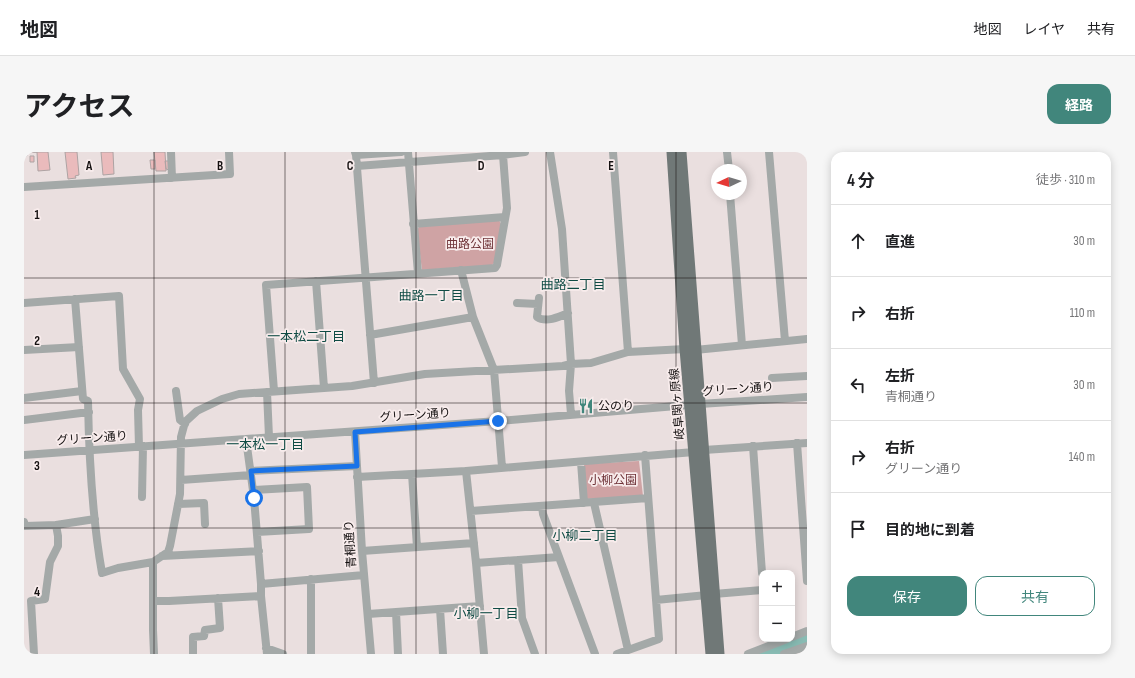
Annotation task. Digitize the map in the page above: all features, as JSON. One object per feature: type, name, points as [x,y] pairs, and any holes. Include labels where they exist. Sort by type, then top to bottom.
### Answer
[{"type":"main road","name":"岐阜関ヶ原線","points":[[672,152],[699,451],[710,595],[711,654]]},
{"type":"main road","name":"岐阜関ヶ原線","points":[[681,152],[690,349]]},
{"type":"main road","name":"岐阜関ヶ原線","points":[[710,595],[719,654]]},
{"type":"street","points":[[170,152],[172,178]]},
{"type":"street","points":[[24,187],[230,174],[229,152]]},
{"type":"street","points":[[374,383],[356,154],[401,152]]},
{"type":"street","points":[[408,152],[418,273]]},
{"type":"street","points":[[357,166],[525,152]]},
{"type":"street","points":[[550,152],[562,229],[571,364],[569,391],[571,414]]},
{"type":"street","points":[[613,152],[628,352]]},
{"type":"street","points":[[727,152],[728,164]]},
{"type":"street","points":[[768,152],[785,341]]},
{"type":"street","points":[[269,437],[270,392],[266,285],[495,268],[497,265],[507,208],[503,155]]},
{"type":"street","points":[[730,200],[742,345]]},
{"type":"street","points":[[413,224],[505,217]]},
{"type":"street","points":[[461,270],[473,317],[494,370],[502,467]]},
{"type":"street","points":[[316,281],[324,388]]},
{"type":"street","points":[[24,303],[119,296],[123,369],[140,399],[138,410],[141,447],[142,497]]},
{"type":"street","points":[[75,299],[82,391],[83,399],[88,401],[89,412],[92,502],[102,573],[118,568],[153,562],[168,552],[178,504],[181,480],[180,444],[185,424],[197,411],[222,399],[239,394],[352,386],[425,374],[591,363],[628,352],[690,349],[807,339]]},
{"type":"street","points":[[517,303],[538,301],[537,317],[540,319],[553,319],[568,313]]},
{"type":"street","points":[[370,335],[473,317]]},
{"type":"street","points":[[24,350],[79,347]]},
{"type":"street","points":[[772,378],[807,376]]},
{"type":"street","points":[[24,398],[82,391]]},
{"type":"street","points":[[176,391],[180,420],[185,424]]},
{"type":"street","name":"グリーン通り","points":[[24,455],[355,432],[695,404],[807,397]]},
{"type":"street","points":[[24,420],[89,412]]},
{"type":"street","name":"青桐通り","points":[[355,432],[362,551],[371,654]]},
{"type":"street","points":[[246,439],[259,551],[261,584],[260,596],[266,651],[283,654]]},
{"type":"street","points":[[358,477],[466,471],[807,442]]},
{"type":"street","points":[[797,443],[807,581]]},
{"type":"street","points":[[753,446],[762,570]]},
{"type":"street","points":[[617,654],[659,639],[646,455]]},
{"type":"street","points":[[581,462],[584,503]]},
{"type":"street","points":[[181,480],[251,473],[357,466]]},
{"type":"street","points":[[466,471],[484,654]]},
{"type":"street","points":[[412,474],[417,547]]},
{"type":"street","points":[[253,490],[307,486],[309,529],[257,532]]},
{"type":"street","points":[[471,511],[648,498]]},
{"type":"street","points":[[178,504],[204,503],[205,524]]},
{"type":"street","points":[[594,503],[628,650]]},
{"type":"street","points":[[542,506],[543,514],[595,654]]},
{"type":"street","points":[[24,522],[25,526],[56,525],[95,519]]},
{"type":"street","points":[[34,654],[31,601],[45,599],[50,562],[58,546],[56,525]]},
{"type":"street","points":[[362,551],[474,543]]},
{"type":"street","points":[[160,557],[259,551]]},
{"type":"street","points":[[476,563],[559,556]]},
{"type":"street","points":[[518,560],[522,618],[535,654]]},
{"type":"street","points":[[153,562],[152,630],[154,654]]},
{"type":"street","points":[[261,584],[364,575]]},
{"type":"street","points":[[311,579],[311,654]]},
{"type":"street","points":[[656,600],[759,590]]},
{"type":"street","points":[[153,601],[260,596]]},
{"type":"street","points":[[193,654],[193,637],[204,636],[205,630],[220,628],[218,598]]},
{"type":"street","points":[[368,614],[480,606]]},
{"type":"street","points":[[440,609],[443,654]]},
{"type":"street","points":[[396,612],[398,654]]},
{"type":"street","points":[[795,636],[807,631]]},
{"type":"street","points":[[748,654],[768,643]]},
{"type":"street","points":[[784,654],[807,646]]},
{"type":"green space","name":"曲路公園","points":[[499,220],[501,224],[495,262],[492,265],[422,270],[417,230],[419,227]]},
{"type":"green space","name":"小柳公園","points":[[639,461],[643,496],[586,499],[584,464]]},
{"type":"building","points":[[24,152],[37,152],[27,153],[27,156],[24,156]]},
{"type":"building","points":[[37,152],[48,152],[50,170],[38,171]]},
{"type":"building","points":[[65,152],[77,152],[79,175],[75,176],[76,178],[68,179]]},
{"type":"building","points":[[101,152],[113,152],[114,174],[103,175]]},
{"type":"building","points":[[154,152],[165,152],[166,171],[156,171]]},
{"type":"building","points":[[30,156],[34,156],[34,162],[30,162]]},
{"type":"building","points":[[150,160],[155,160],[155,169],[151,169]]},
{"type":"building","points":[[165,161],[169,161],[169,170],[166,169]]},
{"type":"waterway","points":[[765,654],[807,639]]},
{"type":"place","name":"公のり","points":[[586,406]]},
{"type":"district","name":"曲路二丁目","points":[[573,284]]},
{"type":"district","name":"曲路一丁目","points":[[431,295]]},
{"type":"district","name":"一本松二丁目","points":[[306,336]]},
{"type":"district","name":"一本松一丁目","points":[[265,444]]},
{"type":"district","name":"小柳二丁目","points":[[585,535]]},
{"type":"district","name":"小柳一丁目","points":[[486,613]]},
{"type":"route","points":[[254,498],[251,471],[357,466],[355,432],[498,421]]}]
